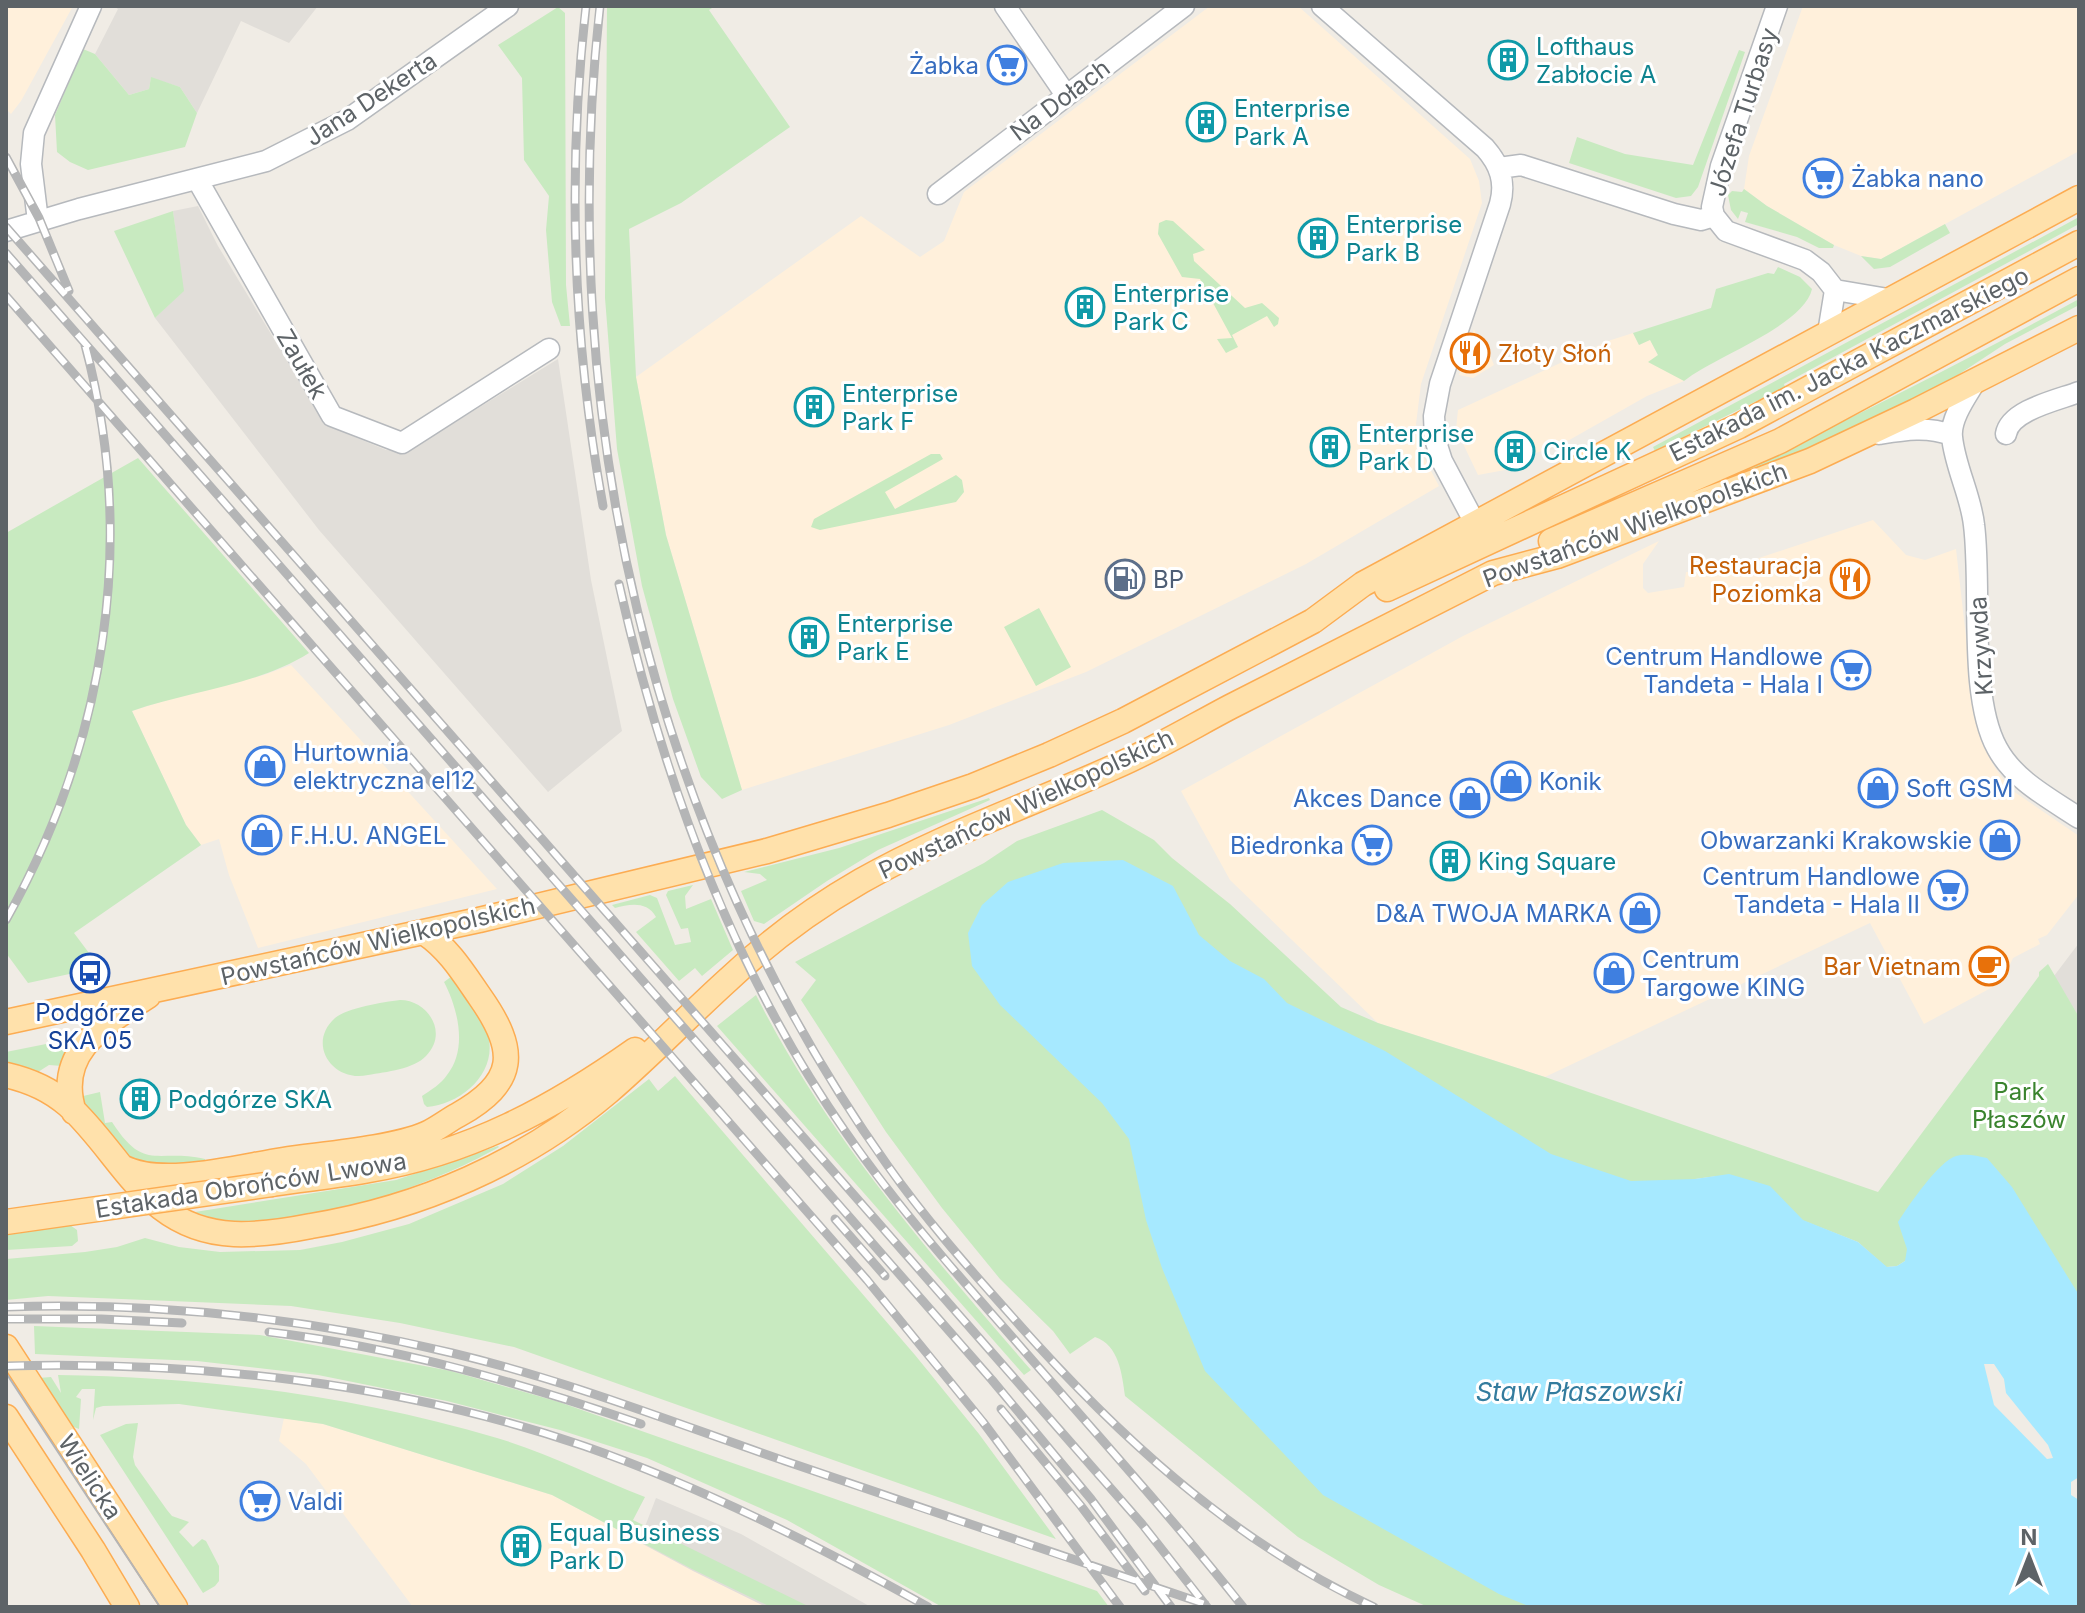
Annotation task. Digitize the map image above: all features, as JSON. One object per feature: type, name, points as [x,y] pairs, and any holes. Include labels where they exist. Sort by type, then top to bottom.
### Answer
[{"type":"main road","name":"Powstańców Wielkopolskich","points":[[6,1022],[425,933],[767,851],[973,786],[1123,721],[1313,621],[1363,584],[2079,198]]},
{"type":"main road","name":"Estakada im. Jacka Kaczmarskiego","points":[[1313,621],[1712,438],[1791,399],[2079,243]]},
{"type":"main road","name":"Estakada im. Jacka Kaczmarskiego","points":[[1493,573],[1548,542],[1780,441],[2079,279]]},
{"type":"main road","name":"Powstańców Wielkopolskich","points":[[6,1075],[48,1091],[74,1112],[120,1166],[161,1207],[188,1224],[212,1231],[233,1234],[290,1230],[366,1215],[438,1192],[522,1153],[606,1094],[776,938],[892,864],[931,844],[1117,766],[1493,573],[1557,556],[1762,481],[1859,438],[2079,328]]},
{"type":"main road","points":[[120,1166],[144,1176],[166,1176],[359,1149],[426,1134],[479,1103],[497,1086],[503,1071],[505,1055],[500,1029],[454,961],[425,933]]},
{"type":"main road","points":[[74,1112],[69,1082],[80,1051],[104,1026],[160,989]]},
{"type":"main road","name":"Estakada Obrońców Lwowa","points":[[6,1222],[370,1170],[407,1162],[478,1140],[551,1106],[698,1009]]},
{"type":"main road","name":"Wielicka","points":[[6,1347],[175,1607]]},
{"type":"main road","name":"Wielicka","points":[[8,1421],[127,1607]]},
{"type":"street","points":[[38,221],[31,164],[34,133],[91,6]]},
{"type":"street","name":"Jana Dekerta","points":[[6,231],[266,161],[305,144],[380,98],[508,6]]},
{"type":"street","points":[[1005,6],[1066,95]]},
{"type":"street","name":"Na Dołach","points":[[938,194],[1184,6]]},
{"type":"street","points":[[1322,6],[1485,148],[1499,168],[1503,184],[1500,204],[1440,384],[1434,416],[1435,439],[1442,461],[1475,523]]},
{"type":"street","name":"Józefa Turbasy","points":[[1777,6],[1721,166],[1712,198],[1714,216],[1726,231],[1805,260],[1821,272],[1835,290]]},
{"type":"street","points":[[1499,168],[1521,165],[1674,214],[1701,220],[1714,216]]},
{"type":"street","name":"Zaułek","points":[[197,179],[332,416],[402,443],[549,349]]},
{"type":"street","points":[[1828,333],[1835,290],[1888,299]]},
{"type":"street","points":[[1859,438],[1915,429],[1930,429],[1951,435],[1962,404],[1975,382]]},
{"type":"street","points":[[2006,434],[2009,424],[2018,415],[2079,392]]},
{"type":"street","name":"Krzywda","points":[[1951,435],[1974,522],[1981,676],[1990,733],[2019,777],[2079,818]]},
{"type":"shaded area","points":[[6,6],[73,6],[11,114],[6,109]]},
{"type":"shaded area","points":[[114,6],[318,6],[289,43],[241,21],[197,113],[180,87],[151,78],[149,89],[129,95],[95,54],[118,9]]},
{"type":"shaded area","points":[[1210,6],[1298,6],[1470,159],[1479,181],[1482,203],[1421,384],[1416,424],[1422,454],[1439,486],[1306,564],[1086,672],[949,725],[742,790],[666,535],[636,377],[861,216],[920,257],[944,241],[964,192]]},
{"type":"shaded area","points":[[1803,6],[2079,6],[2079,151],[1881,259],[1861,256],[1834,245],[1744,189],[1749,156]]},
{"type":"shaded area","points":[[198,206],[218,246],[326,425],[386,450],[408,451],[558,359],[591,580],[622,731],[548,792],[319,530],[155,318],[183,291],[173,211]]},
{"type":"shaded area","points":[[1474,329],[1482,351],[1488,350],[1494,365],[1473,378],[1459,375]]},
{"type":"shaded area","points":[[1633,333],[1639,345],[1650,339],[1658,356],[1652,360],[1684,381],[1647,396],[1564,443],[1536,453],[1505,470],[1478,475],[1456,429],[1458,410],[1608,341]]},
{"type":"shaded area","points":[[1873,520],[1906,555],[1925,560],[1956,549],[1974,708],[1982,742],[2010,789],[2079,836],[2079,894],[2047,935],[2038,939],[2040,944],[2013,958],[2002,982],[1924,1024],[1870,923],[1545,1077],[1378,1023],[1230,880],[1181,791],[1463,636],[1659,541],[1643,564],[1643,588],[1648,593],[1684,587],[1686,572],[1714,573]]},
{"type":"shaded area","points":[[291,665],[497,889],[258,948],[229,875],[219,839],[201,845],[186,825],[132,711]]},
{"type":"shaded area","points":[[2079,943],[2079,1017],[2054,976]]},
{"type":"shaded area","points":[[284,1418],[323,1424],[552,1495],[771,1607],[413,1607],[306,1464],[279,1441]]},
{"type":"shaded area","points":[[656,1498],[741,1534],[871,1607],[766,1607],[693,1571],[639,1542]]},
{"type":"green space","points":[[607,6],[715,6],[709,10],[790,127],[681,203],[629,229],[636,377],[666,535],[742,790],[722,799],[701,777],[673,699],[642,586],[617,449],[605,298]]},
{"type":"green space","points":[[558,7],[565,13],[566,285],[570,326],[561,326],[552,302],[546,230],[549,196],[524,160],[522,78],[498,45]]},
{"type":"green space","points":[[83,49],[95,54],[129,95],[149,89],[151,77],[180,87],[197,113],[185,147],[88,170],[57,152],[55,115]]},
{"type":"green space","points":[[1739,50],[1745,52],[1698,187],[1691,196],[1676,198],[1569,163],[1577,137],[1625,154],[1693,165]]},
{"type":"green space","points":[[1744,189],[1834,245],[1833,248],[1819,248],[1797,237],[1745,222],[1748,213],[1741,211],[1738,219],[1731,210],[1728,195]]},
{"type":"green space","points":[[173,211],[184,291],[155,318],[114,231]]},
{"type":"green space","points":[[2079,217],[2079,224],[1784,384],[1785,387],[1655,451],[1653,447]]},
{"type":"green space","points":[[1173,221],[1205,250],[1193,254],[1194,261],[1245,308],[1262,303],[1279,318],[1278,324],[1274,327],[1267,316],[1232,335],[1238,347],[1226,353],[1217,339],[1232,338],[1200,279],[1182,277],[1158,234],[1159,223]]},
{"type":"green space","points":[[1945,224],[1950,233],[1890,267],[1874,269],[1861,256],[1881,259]]},
{"type":"green space","points":[[1778,267],[1800,277],[1812,289],[1793,316],[1684,381],[1648,362],[1658,355],[1650,340],[1639,345],[1633,333],[1711,308],[1716,289],[1768,273],[1774,274]]},
{"type":"green space","points":[[2079,299],[2079,305],[2005,344],[1941,386],[1805,449],[1696,494],[1694,491],[1889,399]]},
{"type":"green space","points":[[931,454],[940,454],[943,459],[885,492],[895,509],[956,475],[962,480],[964,492],[956,502],[820,530],[811,527],[814,519]]},
{"type":"green space","points":[[138,458],[309,653],[245,681],[132,711],[186,825],[201,845],[74,933],[101,969],[28,983],[6,953],[6,533]]},
{"type":"green space","points":[[1039,608],[1071,667],[1036,686],[1004,627]]},
{"type":"green space","points":[[989,798],[878,850],[764,924],[754,921],[741,891],[767,880],[760,874],[744,872],[839,848]]},
{"type":"green space","name":"Staw Płaszowski","points":[[1102,810],[1154,840],[1230,904],[1341,1007],[1378,1023],[1878,1192],[2039,972],[2048,964],[2079,1017],[2079,1316],[1905,1261],[1886,1267],[1858,1242],[1804,1221],[1717,1176],[1695,1179],[1579,1607],[1428,1607],[1379,1585],[1298,1537],[1125,1396],[1118,1361],[1103,1341],[1095,1337],[1070,1354],[1053,1331],[1000,1279],[942,1208],[886,1132],[801,1000],[816,980],[795,962],[984,863],[1017,841]]},
{"type":"green space","points":[[693,885],[685,896],[686,909],[711,899],[733,950],[702,976],[695,968],[679,981],[636,932],[656,917],[652,912],[638,905],[615,908],[612,905],[650,895],[657,898],[675,945],[691,942],[688,928],[681,929],[666,895],[668,891]]},
{"type":"green space","points":[[452,976],[482,1019],[490,1049],[488,1062],[482,1074],[464,1093],[440,1105],[427,1107],[422,1096],[445,1078],[457,1053],[457,1016],[444,982]]},
{"type":"green space","points":[[756,995],[784,1047],[847,1144],[917,1236],[1031,1370],[1024,1375],[717,1026]]},
{"type":"green space","points":[[400,1000],[419,1006],[432,1019],[436,1038],[426,1056],[407,1067],[368,1075],[355,1076],[335,1067],[323,1050],[323,1039],[335,1018],[356,1008]]},
{"type":"green space","points":[[76,1038],[62,1066],[49,1065],[38,1072],[6,1063],[6,1052]]},
{"type":"green space","points":[[675,1076],[915,1355],[979,1434],[1056,1539],[514,1347],[400,1323],[291,1306],[48,1296],[6,1300],[6,1259],[85,1252],[117,1247],[145,1238],[179,1247],[220,1252],[300,1250],[409,1224],[503,1184],[563,1146],[649,1079],[658,1091]]},
{"type":"green space","points":[[100,1092],[105,1123],[112,1122],[134,1148],[152,1156],[188,1156],[205,1159],[205,1162],[162,1167],[131,1157],[111,1140],[79,1097]]},
{"type":"green space","points":[[498,1146],[470,1162],[393,1194],[306,1217],[264,1222],[226,1221],[195,1212],[396,1180]]},
{"type":"green space","points":[[70,1225],[77,1230],[78,1241],[72,1246],[6,1250],[6,1233]]},
{"type":"green space","points":[[34,1326],[260,1335],[451,1371],[559,1402],[1097,1591],[1109,1607],[942,1607],[787,1520],[647,1458],[560,1430],[447,1401],[318,1375],[197,1361],[35,1354]]},
{"type":"green space","points":[[58,1375],[169,1380],[280,1392],[389,1411],[497,1438],[645,1497],[633,1520],[810,1607],[771,1607],[552,1495],[323,1424],[179,1404],[103,1406],[96,1408],[93,1420],[95,1389],[82,1389],[76,1397],[81,1399],[79,1429],[69,1425],[39,1378],[51,1377],[61,1393]]},
{"type":"green space","points":[[138,1423],[133,1457],[135,1465],[172,1516],[189,1522],[179,1532],[193,1547],[202,1539],[206,1541],[219,1566],[219,1581],[203,1593],[100,1435],[126,1424]]},
{"type":"water","name":"Staw Płaszowski","points":[[1123,860],[1173,886],[1199,935],[1230,961],[1264,979],[1287,1003],[1385,1051],[1551,1154],[1631,1181],[1695,1179],[1729,1174],[1770,1186],[1803,1220],[1858,1242],[1887,1267],[1905,1261],[1907,1249],[1898,1222],[1941,1166],[1956,1156],[1987,1158],[2012,1187],[2079,1295],[2079,1477],[2071,1482],[2071,1495],[2079,1500],[2079,1607],[1531,1607],[1499,1594],[1323,1495],[1205,1371],[1162,1268],[1146,1220],[1129,1139],[1102,1103],[1000,1005],[972,966],[968,933],[982,905],[1008,882],[1063,863]],"holes":[[[1984,1364],[1994,1364],[2004,1379],[2006,1393],[2048,1445],[2053,1458],[2047,1459],[1994,1405]]]},
{"type":"tram line","points":[[6,1373],[160,1607]]},
{"type":"railway","points":[[586,6],[576,131],[576,257],[585,382],[603,506]]},
{"type":"railway","points":[[600,6],[590,158],[593,311],[609,463],[638,613],[680,759],[736,901],[805,1037],[888,1166],[946,1240],[1048,1356],[1131,1440],[1222,1516],[1321,1580],[1374,1607]]},
{"type":"railway","points":[[6,157],[39,218],[69,291]]},
{"type":"railway","points":[[6,227],[1142,1524],[1207,1607]]},
{"type":"railway","points":[[6,253],[992,1380],[1091,1499],[1171,1607]]},
{"type":"railway","points":[[6,296],[867,1280],[983,1422],[1120,1607]]},
{"type":"railway","points":[[6,920],[40,853],[68,783],[88,712],[102,640],[109,567],[109,493],[101,419],[85,345]]},
{"type":"railway","points":[[619,584],[657,728],[706,870],[769,1007],[806,1072],[866,1161],[906,1213],[1243,1607]]},
{"type":"railway","points":[[835,1219],[885,1276]]},
{"type":"railway","points":[[6,1307],[118,1307],[230,1315],[342,1330],[452,1353],[578,1389],[1205,1604]]},
{"type":"railway","points":[[6,1319],[182,1323]]},
{"type":"railway","points":[[269,1332],[364,1347],[458,1368],[641,1424]]},
{"type":"railway","points":[[6,1366],[152,1368],[298,1380],[443,1406],[514,1424],[629,1462],[716,1499],[802,1540],[928,1607]]},
{"type":"railway","points":[[1001,1409],[1081,1506],[1145,1591]]},
{"type":"place","name":"Lofthaus Zabłocie A","points":[[1508,60]]},
{"type":"place","name":"Żabka","points":[[1007,65]]},
{"type":"place","name":"Enterprise Park A","points":[[1206,122]]},
{"type":"place","name":"Żabka nano","points":[[1823,178]]},
{"type":"place","name":"Enterprise Park B","points":[[1318,238]]},
{"type":"place","name":"Enterprise Park C","points":[[1085,307]]},
{"type":"place","name":"Złoty Słoń","points":[[1470,353]]},
{"type":"place","name":"Enterprise Park F","points":[[814,407]]},
{"type":"place","name":"Enterprise Park D","points":[[1330,447]]},
{"type":"place","name":"Circle K","points":[[1515,451]]},
{"type":"place","name":"BP","points":[[1125,579]]},
{"type":"place","name":"Restauracja Poziomka","points":[[1850,579]]},
{"type":"place","name":"Enterprise Park E","points":[[809,637]]},
{"type":"place","name":"Centrum Handlowe Tandeta - Hala I","points":[[1851,670]]},
{"type":"place","name":"Hurtownia elektryczna el12","points":[[265,766]]},
{"type":"place","name":"Konik","points":[[1511,781]]},
{"type":"place","name":"Soft GSM","points":[[1878,788]]},
{"type":"place","name":"Akces Dance","points":[[1470,798]]},
{"type":"place","name":"F.H.U. ANGEL","points":[[262,835]]},
{"type":"place","name":"Obwarzanki Krakowskie","points":[[2000,840]]},
{"type":"place","name":"Biedronka","points":[[1372,845]]},
{"type":"place","name":"King Square","points":[[1450,861]]},
{"type":"place","name":"Centrum Handlowe Tandeta - Hala II","points":[[1948,890]]},
{"type":"place","name":"D&A TWOJA MARKA","points":[[1640,913]]},
{"type":"place","name":"Bar Vietnam","points":[[1989,966]]},
{"type":"place","name":"Podgórze SKA 05","points":[[90,973]]},
{"type":"place","name":"Centrum Targowe KING","points":[[1614,973]]},
{"type":"place","name":"Podgórze SKA","points":[[140,1099]]},
{"type":"place","name":"Valdi","points":[[260,1501]]},
{"type":"place","name":"Equal Business Park D","points":[[521,1546]]},
{"type":"park label","name":"Park Płaszów","points":[[2019,1105]]}]
